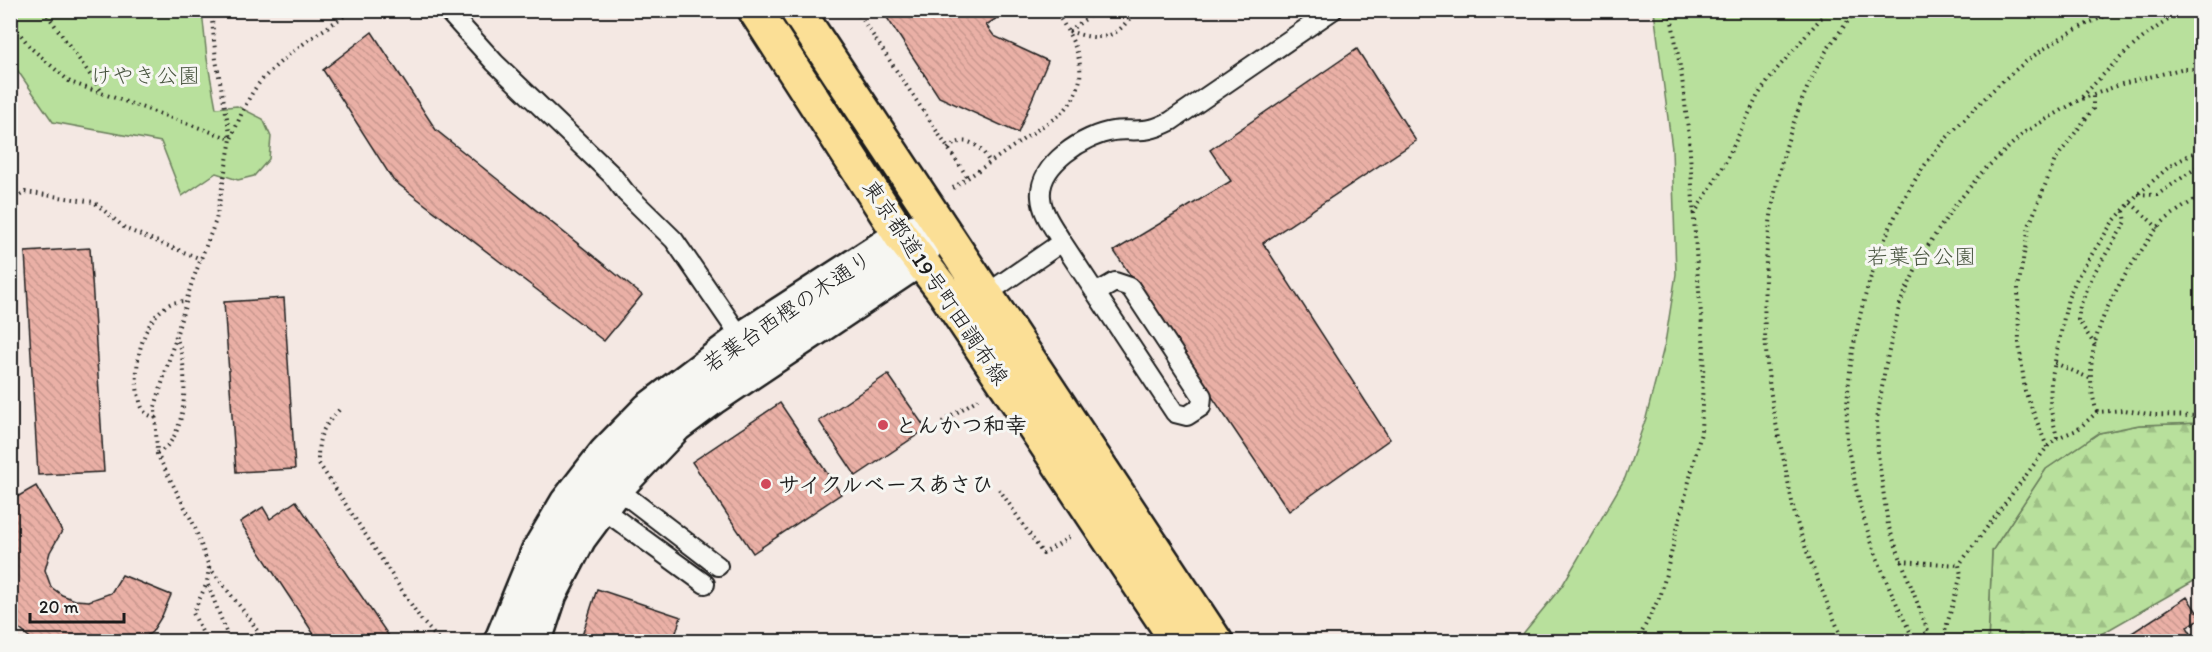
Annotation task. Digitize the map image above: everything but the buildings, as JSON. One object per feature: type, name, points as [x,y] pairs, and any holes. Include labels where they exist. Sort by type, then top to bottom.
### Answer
[{"type":"main road","name":"東京都道19号町田調布線","points":[[755,10],[910,248],[943,290],[1172,640]]},
{"type":"main road","name":"東京都道19号町田調布線","points":[[797,10],[1216,642]]},
{"type":"street","name":"若葉台西樫の木通り","points":[[534,642],[550,594],[579,538],[609,498],[676,425],[910,248],[938,223]]},
{"type":"street","name":"若葉台西樫の木通り","points":[[501,642],[538,552],[567,503],[606,453],[648,410],[742,339],[910,248]]},
{"type":"lane","points":[[447,10],[495,63],[612,175],[626,193],[674,240],[742,339]]},
{"type":"lane","points":[[1096,293],[1115,282],[1130,286],[1202,396],[1201,407],[1187,416],[1175,413],[1062,242],[1045,215],[1040,195],[1046,175],[1054,162],[1093,136],[1114,131],[1150,129],[1172,121],[1333,10]]},
{"type":"lane","points":[[985,295],[1062,242]]},
{"type":"lane","points":[[609,498],[718,566]]},
{"type":"lane","points":[[609,498],[705,584]]},
{"type":"path","points":[[44,10],[104,94]]},
{"type":"path","points":[[211,10],[216,60],[231,139]]},
{"type":"path","points":[[264,642],[250,619],[209,567],[194,525],[157,453],[155,407],[186,301],[216,220],[231,139],[245,109],[261,82],[306,42],[353,10]]},
{"type":"path","points":[[856,10],[968,178]]},
{"type":"path","points":[[950,190],[1063,112],[1074,101],[1081,81],[1081,69],[1068,31],[1055,10]]},
{"type":"path","points":[[1068,31],[1098,10]]},
{"type":"path","points":[[1068,31],[1087,38],[1103,38],[1114,34],[1125,25],[1135,10]]},
{"type":"path","points":[[1637,642],[1661,594],[1701,433],[1704,349],[1689,137],[1682,78],[1670,10]]},
{"type":"path","points":[[1694,215],[1722,169],[1758,95],[1828,10]]},
{"type":"path","points":[[1844,642],[1815,576],[1795,516],[1774,413],[1766,349],[1765,294],[1769,233],[1779,173],[1788,137],[1800,103],[1822,56],[1856,10]]},
{"type":"path","points":[[1928,631],[1915,641],[1885,577],[1865,525],[1847,442],[1856,328],[1866,291],[1880,252],[1903,203],[1932,155],[1965,118],[1992,90],[2043,50],[2076,29],[2122,10]]},
{"type":"path","points":[[2079,100],[2127,50],[2158,26],[2185,10]]},
{"type":"path","points":[[10,21],[31,48],[70,82],[231,139]]},
{"type":"path","points":[[1932,642],[1888,525],[1878,454],[1877,420],[1885,368],[1900,303],[1925,250],[1953,208],[1983,171],[2025,132],[2079,100],[2122,84],[2181,69],[2202,69]]},
{"type":"path","points":[[2047,447],[2025,391],[2019,343],[2018,288],[2029,226],[2055,160],[2093,109],[2093,95]]},
{"type":"path","points":[[948,149],[958,142],[969,141],[981,148],[989,162]]},
{"type":"path","points":[[2057,438],[2050,406],[2051,381],[2068,298],[2091,254],[2138,194],[2170,166],[2202,148]]},
{"type":"path","points":[[2138,194],[2157,195],[2202,164]]},
{"type":"path","points":[[10,202],[25,192],[94,202],[126,229],[201,259]]},
{"type":"path","points":[[2097,412],[2089,378],[2100,323],[2121,279],[2163,222],[2202,196]]},
{"type":"path","points":[[2130,203],[2158,228]]},
{"type":"path","points":[[2095,346],[2078,320],[2080,306],[2094,273],[2126,222],[2124,210]]},
{"type":"path","points":[[156,418],[145,413],[141,407],[137,386],[140,347],[156,316],[172,303],[186,301]]},
{"type":"path","points":[[157,453],[165,450],[176,437],[185,390],[180,347],[176,336]]},
{"type":"path","points":[[2055,363],[2089,378]]},
{"type":"path","points":[[942,422],[981,397]]},
{"type":"path","points":[[1942,642],[1961,575],[1959,565],[2047,447],[2057,438],[2077,430],[2097,412],[2125,410],[2155,415],[2202,416]]},
{"type":"path","points":[[339,411],[319,436],[318,462],[423,621],[441,642]]},
{"type":"path","points":[[999,489],[1043,554],[1071,535]]},
{"type":"path","points":[[1901,561],[1959,565]]},
{"type":"path","points":[[207,642],[193,613],[207,582],[209,567]]},
{"type":"path","points":[[207,582],[230,642]]},
{"type":"path","points":[[10,630],[16,625]]},
{"type":"green space","name":"けやき公園","points":[[10,11],[202,11],[207,59],[216,108],[237,106],[263,119],[271,137],[269,159],[254,176],[238,180],[216,173],[182,196],[161,142],[53,122],[11,61]]},
{"type":"green space","name":"若葉台公園","points":[[1654,11],[2201,11],[2201,423],[2139,425],[2099,433],[2046,469],[1992,551],[1988,641],[1517,641],[1562,586],[1625,478],[1646,418],[1665,343],[1676,274],[1672,149]]},
{"type":"green space","points":[[2201,423],[2201,577],[2089,641],[1988,642],[1992,551],[2046,469],[2099,433],[2139,425]]},
{"type":"place","name":"とんかつ和幸","points":[[883,425]]},
{"type":"place","name":"サイクルベースあさひ","points":[[766,484]]}]
